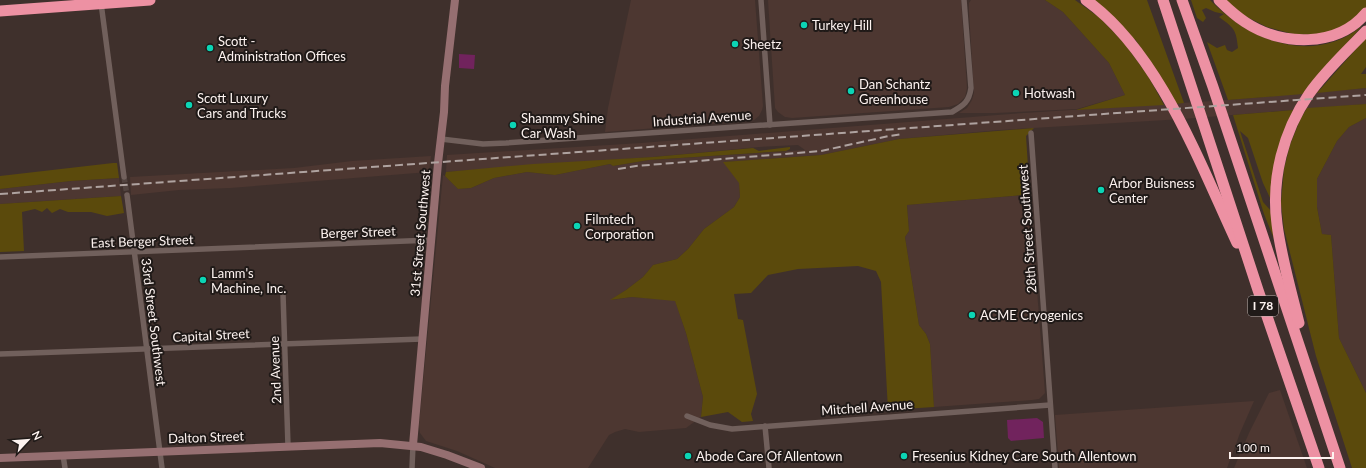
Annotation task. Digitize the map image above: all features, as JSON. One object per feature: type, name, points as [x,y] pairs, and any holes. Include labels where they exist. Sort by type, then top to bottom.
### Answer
[{"type":"highway","points":[[0,11],[150,0]]},
{"type":"highway","points":[[1086,0],[1125,36],[1142,58],[1160,87],[1190,141],[1258,290]]},
{"type":"highway","points":[[1155,0],[1190,82]]},
{"type":"highway","name":"I 78","points":[[1163,0],[1258,290],[1319,468]]},
{"type":"highway","name":"I 78","points":[[1182,0],[1213,87],[1340,468]]},
{"type":"highway","points":[[1219,0],[1246,22],[1260,30],[1286,38],[1303,40],[1324,38],[1337,34],[1355,24],[1366,13]]},
{"type":"highway","points":[[1314,389],[1280,243],[1276,212],[1277,177],[1286,137],[1298,112],[1312,89],[1366,31]]},
{"type":"main road","name":"31st Street Southwest","points":[[412,445],[445,86],[455,0]]},
{"type":"main road","name":"Dalton Street","points":[[0,458],[380,442],[412,445],[434,450],[481,468]]},
{"type":"street","points":[[761,0],[770,125]]},
{"type":"street","name":"Industrial Avenue","points":[[441,139],[483,144],[506,143],[952,112],[962,106],[970,97],[971,88],[964,0]]},
{"type":"street","points":[[101,3],[124,177]]},
{"type":"street","name":"28th Street Southwest","points":[[1031,132],[1055,468]]},
{"type":"street","name":"33rd Street Southwest","points":[[126,195],[162,468]]},
{"type":"street","name":"Berger Street","points":[[286,246],[432,240]]},
{"type":"street","name":"East Berger Street","points":[[0,257],[286,246]]},
{"type":"street","name":"2nd Avenue","points":[[283,294],[288,446]]},
{"type":"street","name":"Capital Street","points":[[0,354],[147,350],[285,343],[422,339]]},
{"type":"street","name":"Mitchell Avenue","points":[[687,416],[710,425],[732,429],[1050,405]]},
{"type":"street","points":[[765,426],[769,468]]},
{"type":"street","name":"31st Street Southwest","points":[[412,445],[412,468]]},
{"type":"street","points":[[63,455],[65,468]]},
{"type":"shaded area","points":[[631,0],[755,0],[763,106],[759,116],[754,120],[748,121],[605,132],[608,108]]},
{"type":"shaded area","points":[[768,0],[961,0],[967,88],[965,97],[958,104],[949,107],[792,118],[785,117],[775,108]]},
{"type":"shaded area","points":[[971,0],[1045,0],[1063,12],[1109,63],[1125,95],[1077,109],[995,113],[959,113],[967,108],[974,93],[969,12],[969,3]]},
{"type":"shaded area","points":[[1045,0],[1075,0],[1100,18],[1125,44],[1148,76],[1164,105],[1076,110],[1125,95],[1109,63],[1063,12]]},
{"type":"shaded area","points":[[1092,0],[1147,0],[1184,103],[1175,104],[1158,74],[1135,39],[1133,40]]},
{"type":"shaded area","points":[[1191,0],[1210,0],[1226,15],[1243,27],[1262,37],[1282,43],[1303,46],[1323,45],[1343,38],[1362,26],[1303,94],[1228,100],[1207,42],[1217,48],[1225,45],[1227,50],[1232,52],[1238,48],[1235,33],[1231,27],[1219,17],[1224,14],[1206,8],[1202,10],[1206,18],[1203,22],[1197,18]]},
{"type":"shaded area","points":[[1225,0],[1366,0],[1366,7],[1361,13],[1341,28],[1317,35],[1293,34],[1267,27],[1241,14]]},
{"type":"shaded area","points":[[1366,38],[1366,67],[1361,74],[1366,74],[1366,88],[1317,93]]},
{"type":"shaded area","points":[[459,54],[475,55],[474,69],[459,68]]},
{"type":"shaded area","points":[[1366,88],[1366,104],[1183,119],[1000,130],[899,139],[821,155],[724,162],[739,182],[740,197],[734,207],[704,229],[688,249],[677,259],[653,265],[643,277],[611,300],[632,297],[675,300],[686,333],[703,397],[701,417],[686,428],[639,432],[625,429],[615,432],[609,435],[588,468],[495,468],[457,451],[426,441],[420,433],[419,425],[443,175],[458,189],[471,188],[494,178],[527,172],[555,175],[610,164],[613,166],[649,160],[805,150],[798,145],[759,147],[653,157],[446,172],[447,155],[641,143],[1010,114],[1228,100]]},
{"type":"shaded area","points":[[1366,104],[1366,118],[1349,127],[1337,141],[1317,179],[1317,207],[1322,234],[1331,235],[1339,338],[1366,393],[1366,468],[1352,468],[1316,356],[1284,229],[1281,203],[1284,169],[1290,145],[1300,120],[1307,108]]},
{"type":"shaded area","points":[[1293,110],[1272,202],[1263,183],[1248,138],[1240,131],[1263,202],[1273,213],[1278,249],[1264,214],[1233,115]]},
{"type":"shaded area","points":[[1366,118],[1366,393],[1339,338],[1331,235],[1322,234],[1317,207],[1317,179],[1337,141],[1349,127]]},
{"type":"shaded area","points":[[1034,128],[1026,136],[1031,213],[1025,205],[1023,195],[907,205],[909,231],[905,237],[919,325],[926,334],[930,344],[934,407],[888,410],[881,282],[876,271],[858,266],[798,269],[768,275],[751,293],[734,294],[738,319],[743,320],[757,394],[751,414],[753,421],[742,422],[728,412],[701,417],[703,397],[686,333],[675,301],[632,297],[610,300],[643,277],[653,265],[677,259],[688,249],[704,229],[734,207],[740,197],[739,183],[723,162],[821,155],[899,139]]},
{"type":"shaded area","points":[[790,147],[790,149],[786,151],[649,160],[613,166],[610,164],[555,175],[527,172],[494,178],[471,188],[458,189],[445,176],[446,172],[533,164],[653,157],[753,148],[759,151]]},
{"type":"shaded area","points":[[431,156],[429,172],[230,188],[179,190],[131,195],[130,177],[294,168],[352,161]]},
{"type":"shaded area","points":[[117,163],[119,178],[71,181],[0,189],[0,176]]},
{"type":"shaded area","points":[[119,178],[121,196],[0,204],[0,189],[71,181]]},
{"type":"shaded area","points":[[1024,195],[1025,205],[1031,213],[1045,393],[1039,399],[1032,400],[934,407],[930,344],[926,334],[919,325],[905,237],[909,231],[907,205]]},
{"type":"shaded area","points":[[121,196],[124,213],[107,216],[91,212],[68,212],[60,209],[52,213],[47,208],[42,212],[35,209],[22,212],[24,251],[0,252],[0,204]]},
{"type":"shaded area","points":[[1280,390],[1307,468],[1234,468],[1249,433],[1269,393]]},
{"type":"shaded area","points":[[1254,401],[1227,468],[1059,468],[1055,415]]},
{"type":"shaded area","points":[[1037,418],[1043,422],[1044,438],[1011,441],[1008,438],[1007,420]]},
{"type":"tunnel","points":[[124,177],[127,195]]},
{"type":"railway","points":[[0,194],[1366,95]]},
{"type":"railway","points":[[618,169],[636,166],[821,151],[903,134]]},
{"type":"place","name":"Turkey Hill","points":[[804,25]]},
{"type":"place","name":"Sheetz","points":[[735,44]]},
{"type":"place","name":"Scott - Administration Offices","points":[[210,48]]},
{"type":"place","name":"Dan Schantz Greenhouse","points":[[851,91]]},
{"type":"place","name":"Hotwash","points":[[1016,93]]},
{"type":"place","name":"Scott Luxury Cars and Trucks","points":[[189,105]]},
{"type":"place","name":"Shammy Shine Car Wash","points":[[513,125]]},
{"type":"place","name":"Arbor Buisness Center","points":[[1101,190]]},
{"type":"place","name":"Filmtech Corporation","points":[[577,226]]},
{"type":"place","name":"Lamm's Machine, Inc.","points":[[203,280]]},
{"type":"place","name":"ACME Cryogenics","points":[[972,315]]},
{"type":"place","name":"Abode Care Of Allentown","points":[[688,456]]},
{"type":"place","name":"Fresenius Kidney Care South Allentown","points":[[904,456]]}]
